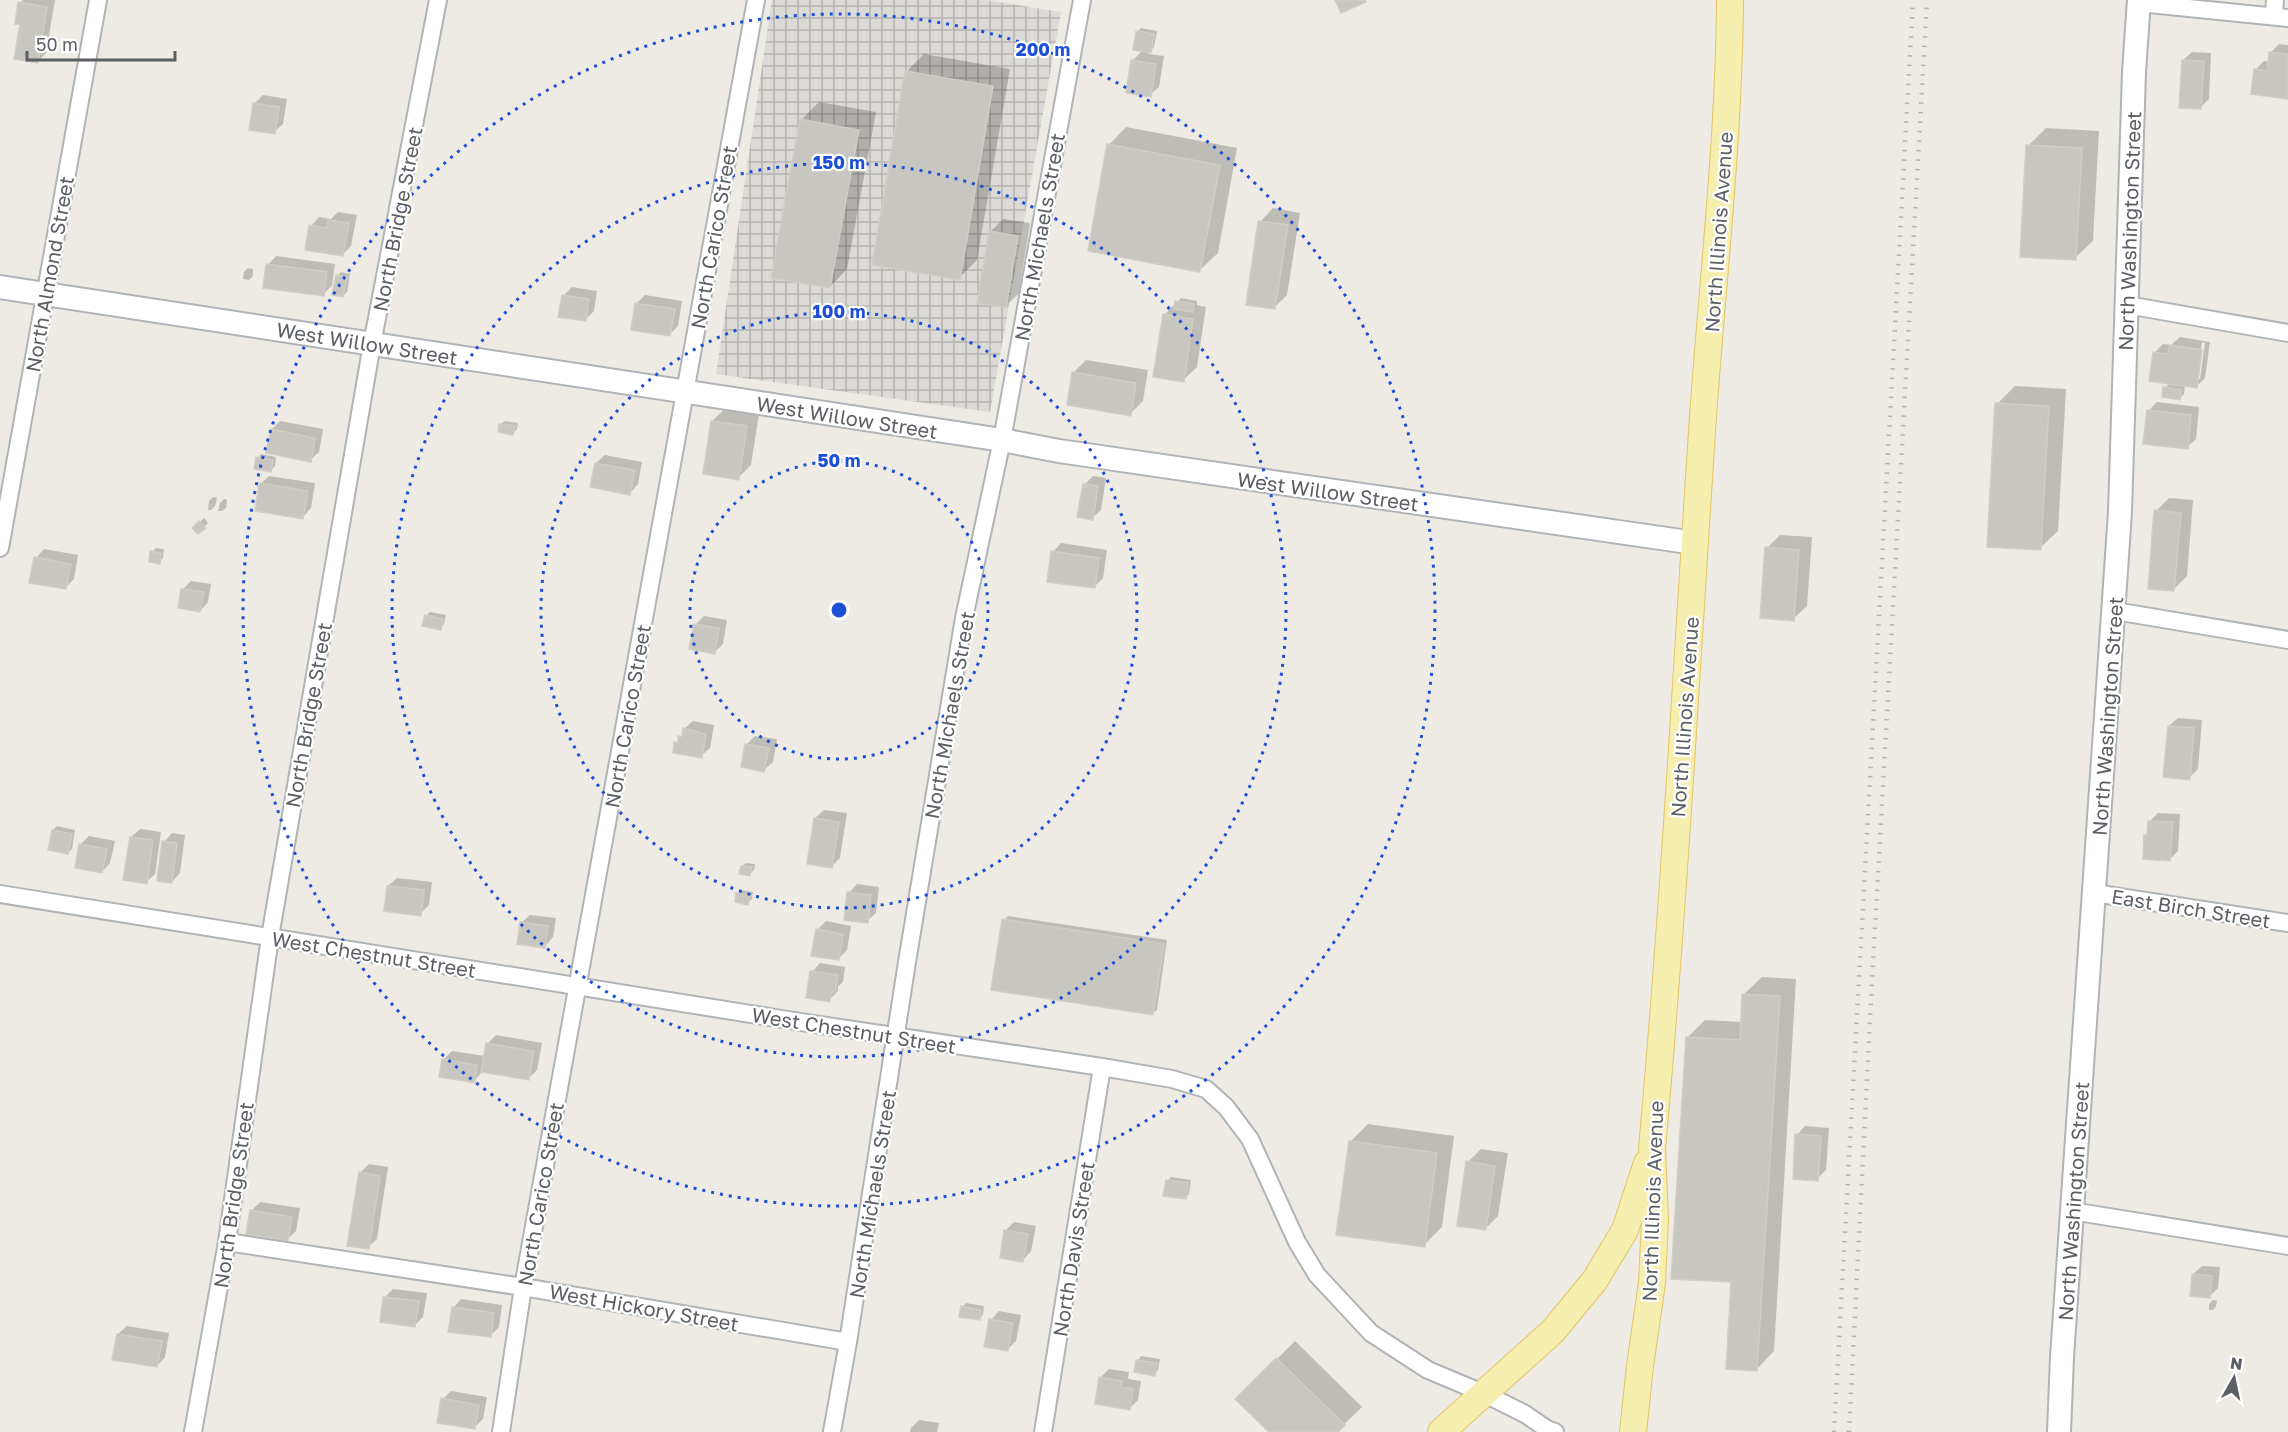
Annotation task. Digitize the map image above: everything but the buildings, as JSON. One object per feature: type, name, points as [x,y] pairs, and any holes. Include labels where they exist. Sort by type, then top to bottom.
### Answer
[{"type":"main road","name":"North Illinois Avenue","points":[[1633,1432],[1652,1283],[1655,1221],[1652,1149],[1730,54],[1730,0]]},
{"type":"main road","points":[[1441,1432],[1553,1332],[1595,1280],[1625,1230],[1652,1149]]},
{"type":"street","name":"North Almond Street","points":[[0,548],[98,0]]},
{"type":"street","name":"North Bridge Street","points":[[194,1432],[227,1242],[270,937],[372,344],[438,0]]},
{"type":"street","name":"North Carico Street","points":[[501,1432],[523,1287],[756,0]]},
{"type":"street","name":"North Michaels Street","points":[[832,1432],[964,618],[1002,440],[1082,0]]},
{"type":"street","points":[[2139,2],[2279,11]]},
{"type":"street","name":"North Washington Street","points":[[2059,1432],[2072,1211],[2115,611],[2133,72],[2139,2]]},
{"type":"street","name":"West Willow Street","points":[[0,287],[1002,440],[1059,451],[1695,543]]},
{"type":"street","points":[[2127,304],[2288,333]]},
{"type":"street","points":[[2115,611],[2288,640]]},
{"type":"street","name":"East Birch Street","points":[[2094,892],[2288,923]]},
{"type":"street","name":"West Chestnut Street","points":[[0,894],[896,1037],[1102,1067],[1172,1079],[1206,1089],[1226,1107],[1250,1139],[1297,1242],[1317,1275],[1371,1334],[1428,1370],[1485,1394],[1555,1432]]},
{"type":"street","name":"North Davis Street","points":[[1043,1432],[1102,1067]]},
{"type":"street","points":[[2072,1211],[2288,1246]]},
{"type":"street","name":"West Hickory Street","points":[[227,1242],[523,1287],[848,1342]]},
{"type":"shaded area","points":[[772,0],[986,0],[1061,12],[990,412],[716,374]]},
{"type":"railway","points":[[1834,1432],[1913,0]]},
{"type":"railway","points":[[1849,1432],[1927,0]]}]
